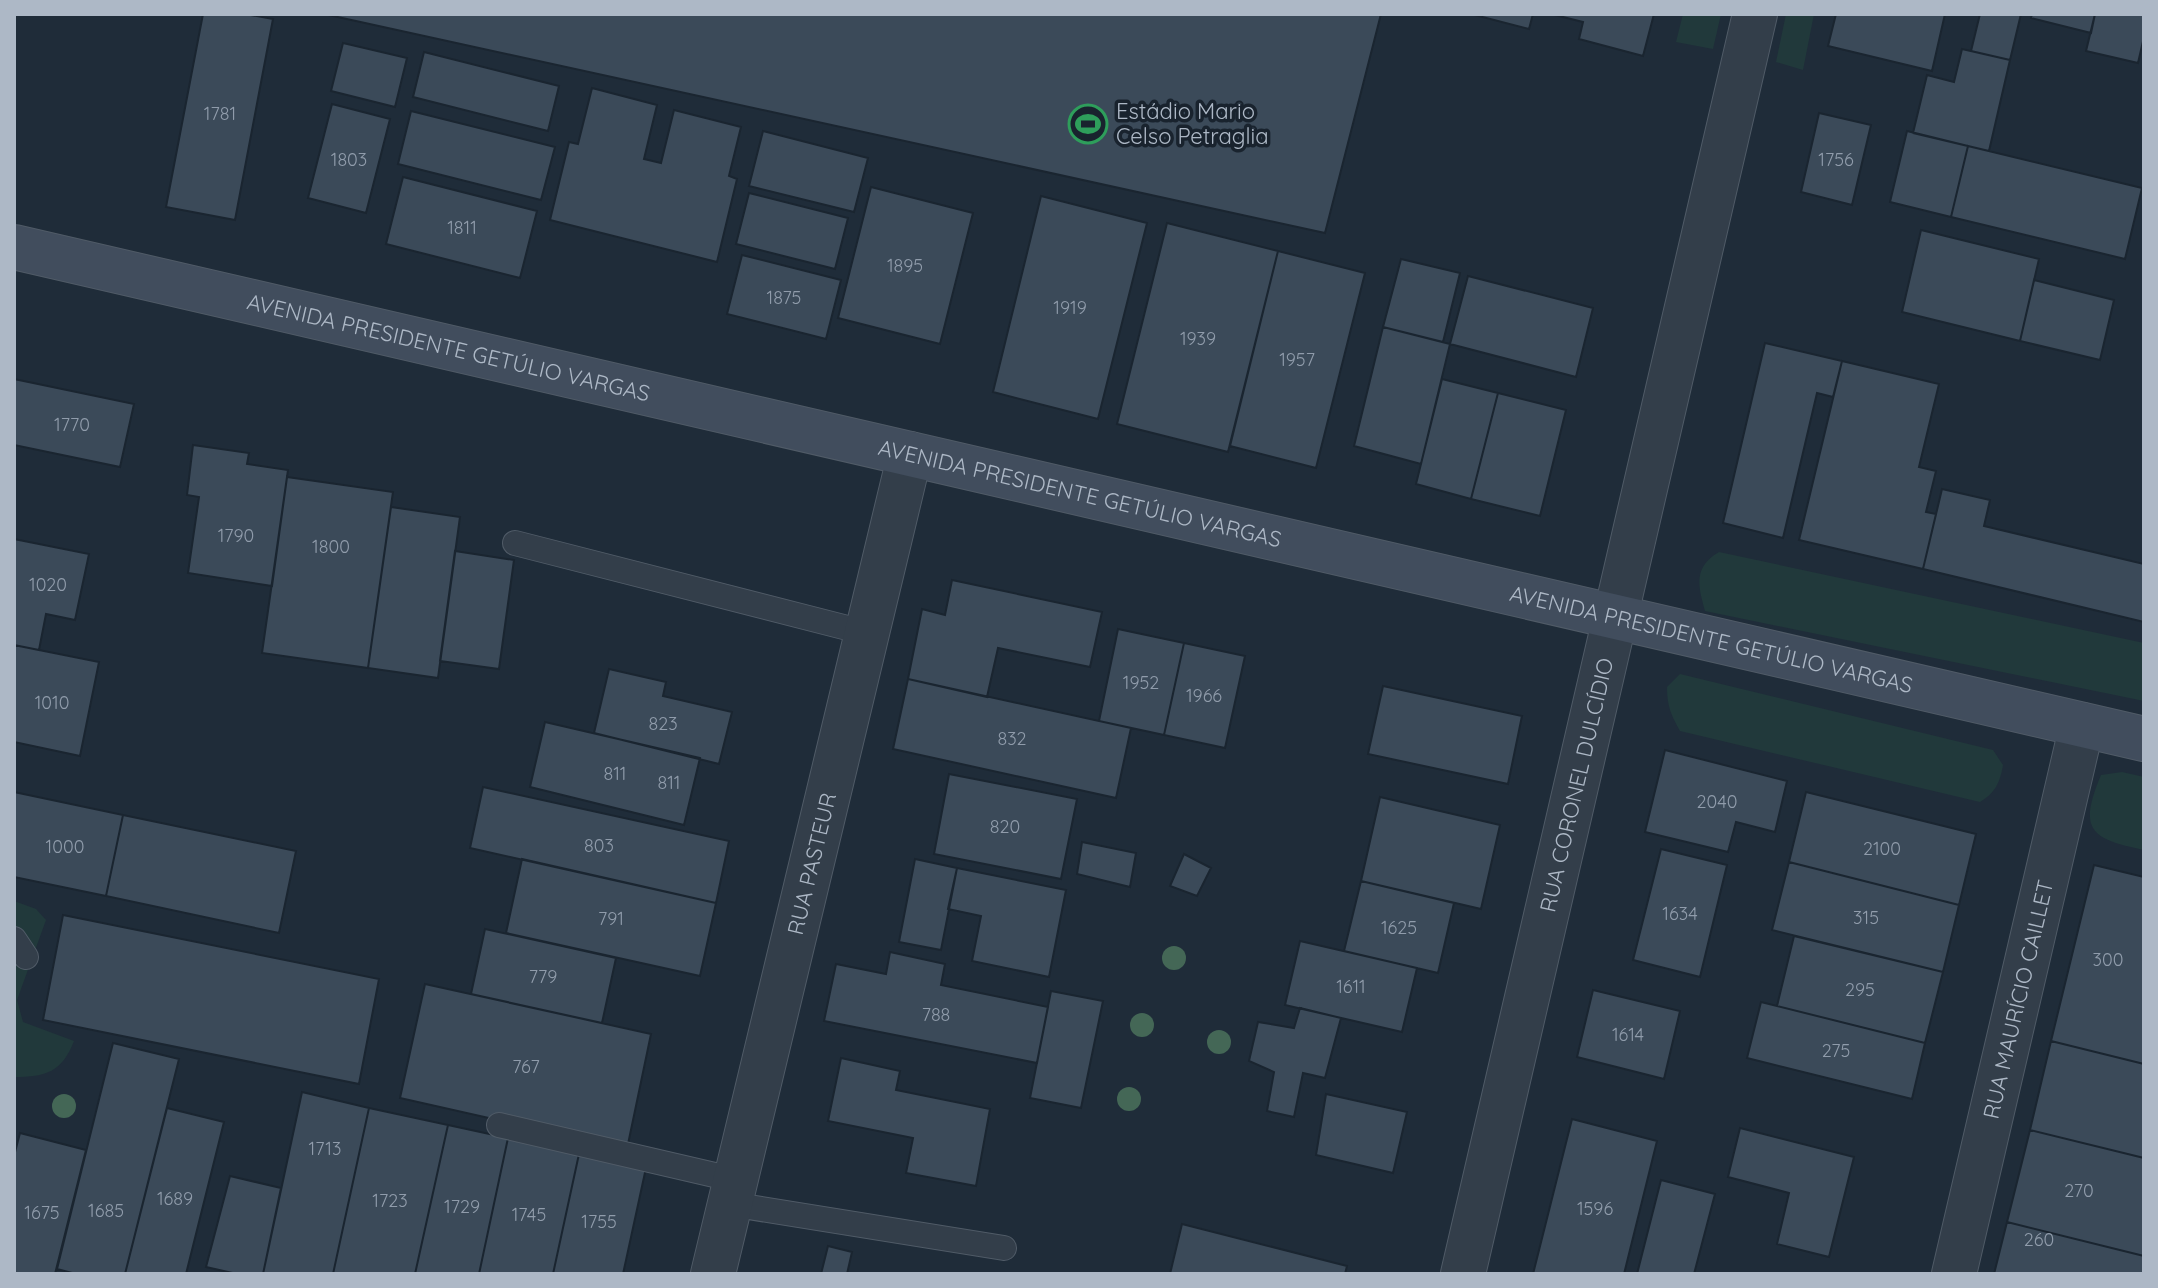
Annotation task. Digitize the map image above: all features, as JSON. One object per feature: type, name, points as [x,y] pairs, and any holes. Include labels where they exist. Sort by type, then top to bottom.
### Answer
[{"type":"main road","name":"AVENIDA PRESIDENTE GETÚLIO VARGAS","points":[[14,247],[2144,739]]},
{"type":"street","name":"RUA CORONEL DULCÍDIO","points":[[1463,1274],[1755,14]]},
{"type":"street","name":"RUA PASTEUR","points":[[713,1274],[910,454]]},
{"type":"street","name":"RUA MAURÍCIO CAILLET","points":[[1954,1274],[2082,725]]},
{"type":"lane","points":[[515,543],[867,633]]},
{"type":"lane","points":[[499,1125],[733,1192],[1004,1248]]},
{"type":"green space","points":[[1683,14],[1721,14],[1713,49],[1676,42]]},
{"type":"green space","points":[[1786,14],[1814,14],[1803,70],[1776,62]]},
{"type":"green space","points":[[1719,552],[2144,643],[2144,701],[1705,611],[1699,585],[1701,571]]},
{"type":"green space","points":[[1680,674],[1993,750],[2003,765],[2000,777],[1990,795],[1980,802],[1680,731],[1670,710],[1667,687]]},
{"type":"green space","points":[[2122,772],[2144,777],[2144,850],[2101,836],[2090,820],[2090,808],[2101,775]]},
{"type":"green space","points":[[14,901],[36,909],[46,920],[17,1000],[23,1022],[74,1041],[64,1060],[52,1071],[25,1077],[14,1077]]},
{"type":"building","points":[[203,14],[245,14],[273,19],[235,220],[166,207]]},
{"type":"building","name":"Estádio Mario Celso Petraglia","points":[[324,14],[1381,14],[1325,233]]},
{"type":"building","points":[[1471,14],[1533,14],[1529,29]]},
{"type":"building","points":[[1551,14],[1654,14],[1643,56],[1579,39],[1583,22]]},
{"type":"building","points":[[1836,14],[1945,14],[1932,71],[1828,46]]},
{"type":"building","points":[[1980,14],[2021,14],[2010,60],[1971,51]]},
{"type":"building","points":[[2032,14],[2095,14],[2091,33],[2031,18]]},
{"type":"building","points":[[2095,14],[2144,14],[2144,37],[2138,63],[2086,51]]},
{"type":"building","points":[[343,43],[407,58],[395,107],[331,91]]},
{"type":"building","points":[[1962,49],[2010,60],[1989,151],[1913,133],[1927,75],[1954,82]]},
{"type":"building","points":[[424,52],[559,86],[548,131],[413,97]]},
{"type":"building","points":[[592,88],[657,105],[644,159],[661,163],[674,110],[741,127],[729,176],[737,179],[717,262],[550,220],[569,142],[578,144]]},
{"type":"building","points":[[332,104],[390,119],[366,213],[308,198]]},
{"type":"building","points":[[411,111],[555,147],[541,200],[398,164]]},
{"type":"building","points":[[1819,113],[1871,125],[1852,205],[1801,192]]},
{"type":"building","points":[[763,131],[868,158],[854,212],[749,186]]},
{"type":"building","points":[[1907,131],[1968,146],[1951,217],[1890,202]]},
{"type":"building","points":[[1968,146],[2142,188],[2125,259],[1951,217]]},
{"type":"building","points":[[403,177],[537,211],[520,278],[386,244]]},
{"type":"building","points":[[871,187],[973,213],[940,344],[838,318]]},
{"type":"building","points":[[749,193],[848,218],[835,269],[736,244]]},
{"type":"building","points":[[1041,196],[1147,223],[1098,419],[993,392]]},
{"type":"building","points":[[1167,223],[1278,251],[1228,452],[1117,424]]},
{"type":"building","points":[[1921,230],[2039,259],[2020,341],[1902,312]]},
{"type":"building","points":[[1278,251],[1365,273],[1316,468],[1230,446]]},
{"type":"building","points":[[742,255],[841,280],[826,339],[727,314]]},
{"type":"building","points":[[1401,259],[1460,273],[1443,342],[1383,327]]},
{"type":"building","points":[[1468,276],[1593,308],[1576,377],[1450,344]]},
{"type":"building","points":[[2034,280],[2114,300],[2100,360],[2020,341]]},
{"type":"building","points":[[1383,327],[1450,344],[1421,464],[1354,446]]},
{"type":"building","points":[[1765,343],[1842,361],[1833,397],[1817,393],[1783,538],[1723,523]]},
{"type":"building","points":[[1842,361],[1939,384],[1919,467],[1936,471],[1926,512],[1936,514],[1923,569],[1799,540]]},
{"type":"building","points":[[14,379],[134,404],[120,467],[14,445]]},
{"type":"building","points":[[1442,379],[1498,393],[1471,499],[1416,484]]},
{"type":"building","points":[[1498,393],[1566,410],[1540,516],[1471,499]]},
{"type":"building","points":[[193,445],[249,453],[247,464],[288,470],[272,586],[188,573],[199,497],[187,495]]},
{"type":"building","points":[[287,477],[393,492],[368,668],[262,653]]},
{"type":"building","points":[[1942,489],[1990,500],[1984,526],[2144,564],[2144,622],[1923,569]]},
{"type":"building","points":[[391,507],[460,517],[438,678],[368,668]]},
{"type":"building","points":[[14,539],[89,554],[75,620],[46,614],[39,650],[14,645]]},
{"type":"building","points":[[455,551],[514,560],[499,669],[440,661]]},
{"type":"building","points":[[952,580],[1102,612],[1090,667],[998,648],[987,697],[908,679],[922,609],[945,615]]},
{"type":"building","points":[[1118,629],[1184,643],[1164,735],[1099,721]]},
{"type":"building","points":[[1184,643],[1245,656],[1225,748],[1164,735]]},
{"type":"building","points":[[14,645],[99,662],[80,756],[14,742]]},
{"type":"building","points":[[609,669],[666,682],[663,696],[732,712],[719,764],[594,733]]},
{"type":"building","points":[[908,679],[1131,728],[1116,798],[893,749]]},
{"type":"building","points":[[1383,686],[1522,716],[1508,784],[1368,754]]},
{"type":"building","points":[[545,722],[700,758],[684,825],[530,787]]},
{"type":"building","points":[[1665,750],[1787,781],[1775,832],[1736,822],[1728,852],[1645,832]]},
{"type":"building","points":[[949,774],[1077,799],[1061,879],[934,854]]},
{"type":"building","points":[[483,787],[729,841],[716,903],[470,848]]},
{"type":"building","points":[[14,792],[123,815],[106,896],[14,877]]},
{"type":"building","points":[[1806,792],[1976,834],[1959,905],[1789,862]]},
{"type":"building","points":[[1380,797],[1500,825],[1481,909],[1361,881]]},
{"type":"building","points":[[123,815],[296,851],[279,933],[106,896]]},
{"type":"building","points":[[1082,842],[1136,853],[1130,887],[1077,874]]},
{"type":"building","points":[[1661,849],[1727,865],[1700,977],[1633,960]]},
{"type":"building","points":[[1184,854],[1211,868],[1197,896],[1170,886]]},
{"type":"building","points":[[522,859],[716,903],[700,976],[506,933]]},
{"type":"building","points":[[915,859],[957,868],[941,950],[899,942]]},
{"type":"building","points":[[1789,862],[1959,905],[1943,972],[1772,930]]},
{"type":"building","points":[[2094,865],[2144,877],[2144,1064],[2051,1041]]},
{"type":"building","points":[[957,868],[1066,890],[1049,977],[972,961],[981,916],[948,909]]},
{"type":"building","points":[[1361,881],[1454,903],[1438,973],[1344,951]]},
{"type":"building","points":[[63,915],[379,979],[359,1084],[43,1020]]},
{"type":"building","points":[[485,929],[616,958],[602,1023],[471,994]]},
{"type":"building","points":[[1794,936],[1943,972],[1925,1043],[1777,1006]]},
{"type":"building","points":[[1300,941],[1417,968],[1402,1032],[1285,1005]]},
{"type":"building","points":[[890,952],[945,964],[941,985],[1048,1007],[1037,1063],[824,1021],[836,964],[886,974]]},
{"type":"building","points":[[425,984],[651,1034],[627,1149],[400,1098]]},
{"type":"building","points":[[1593,990],[1680,1011],[1664,1079],[1577,1057]]},
{"type":"building","points":[[1051,991],[1103,1001],[1081,1108],[1030,1098]]},
{"type":"building","points":[[1761,1002],[1925,1043],[1912,1099],[1747,1058]]},
{"type":"building","points":[[1300,1008],[1341,1018],[1325,1078],[1303,1073],[1294,1117],[1267,1111],[1274,1072],[1249,1061],[1258,1022],[1294,1028]]},
{"type":"building","points":[[2051,1041],[2144,1064],[2144,1158],[2030,1130]]},
{"type":"building","points":[[113,1043],[179,1059],[125,1274],[76,1274],[57,1269]]},
{"type":"building","points":[[841,1058],[900,1071],[896,1090],[990,1109],[976,1186],[906,1173],[913,1138],[828,1121]]},
{"type":"building","points":[[302,1092],[369,1108],[333,1274],[263,1274]]},
{"type":"building","points":[[1326,1094],[1407,1112],[1393,1173],[1316,1155]]},
{"type":"building","points":[[167,1108],[224,1122],[186,1274],[125,1274]]},
{"type":"building","points":[[369,1108],[448,1125],[415,1274],[333,1274]]},
{"type":"building","points":[[1572,1119],[1657,1141],[1624,1274],[1533,1274]]},
{"type":"building","points":[[448,1125],[508,1138],[479,1274],[415,1274]]},
{"type":"building","points":[[1740,1128],[1854,1157],[1829,1257],[1777,1244],[1789,1193],[1728,1177]]},
{"type":"building","points":[[2030,1130],[2144,1158],[2144,1256],[2007,1222]]},
{"type":"building","points":[[20,1133],[86,1150],[55,1274],[14,1274],[14,1156]]},
{"type":"building","points":[[508,1138],[579,1154],[553,1274],[479,1274]]},
{"type":"building","points":[[579,1154],[646,1168],[623,1274],[553,1274]]},
{"type":"building","points":[[230,1176],[281,1188],[263,1274],[237,1274],[206,1267]]},
{"type":"building","points":[[1661,1180],[1715,1194],[1694,1274],[1637,1274]]},
{"type":"building","points":[[2007,1222],[2144,1256],[2144,1274],[1994,1274]]},
{"type":"building","points":[[1182,1224],[1347,1266],[1345,1274],[1170,1274]]},
{"type":"building","points":[[828,1246],[852,1252],[847,1274],[821,1274]]},
{"type":"place","name":"Estádio Mario Celso Petraglia","points":[[1088,124]]}]
